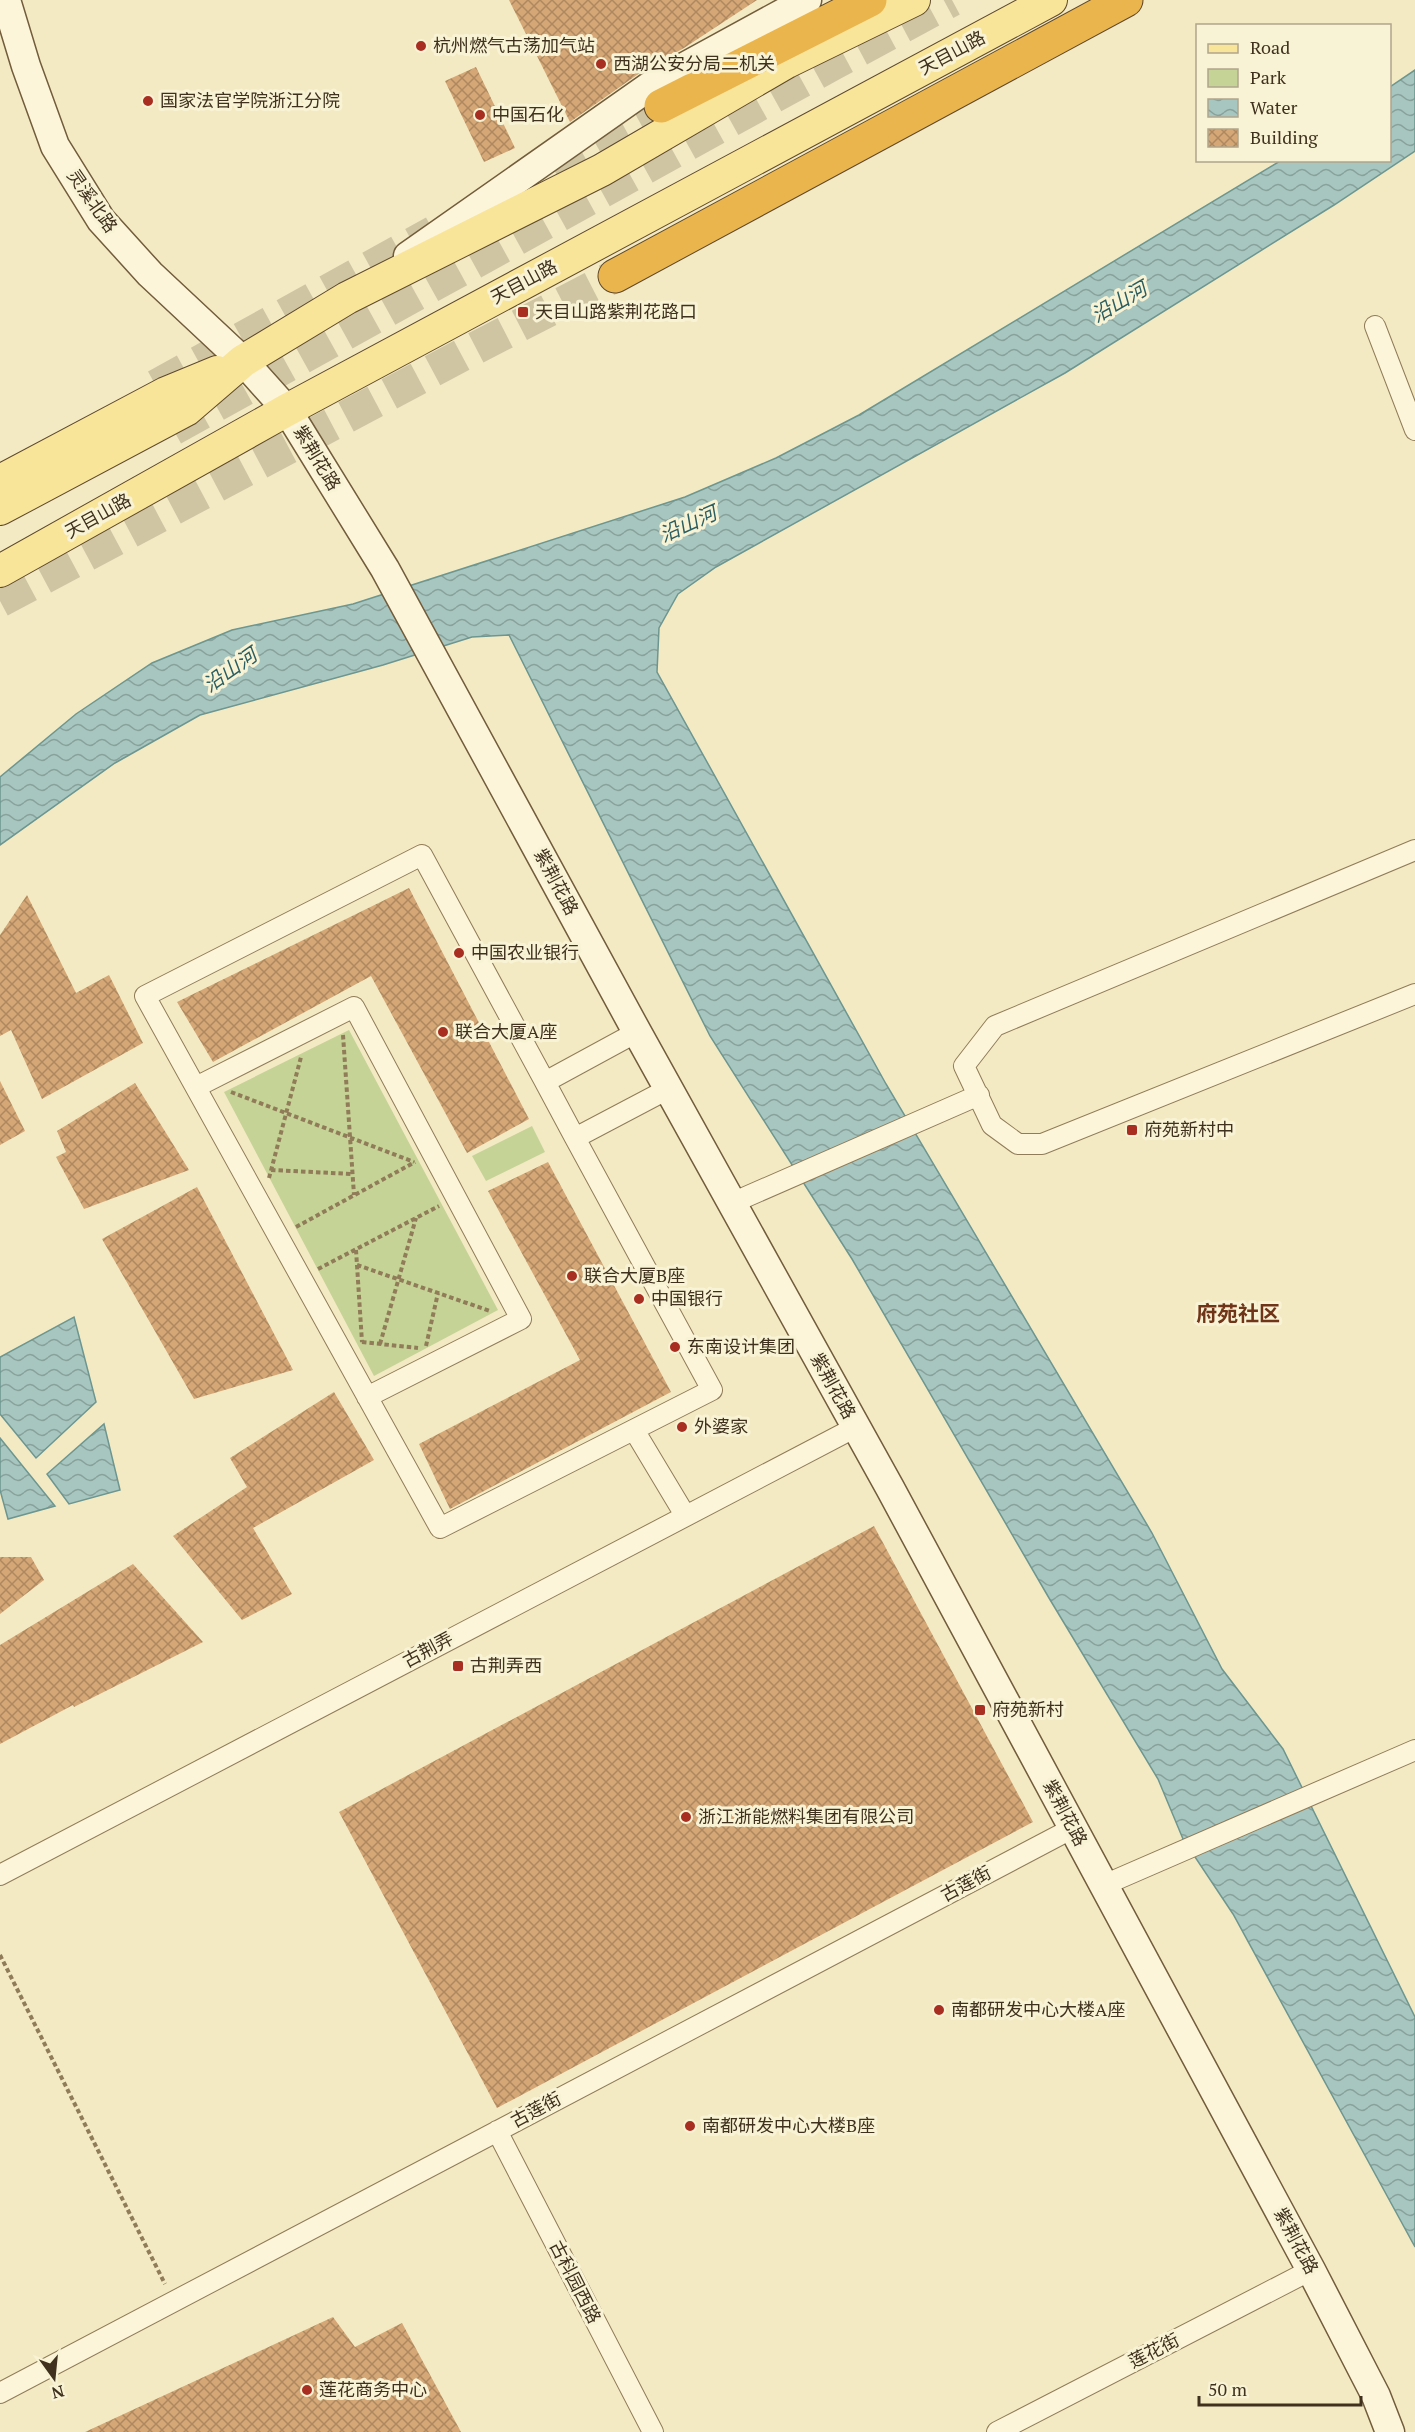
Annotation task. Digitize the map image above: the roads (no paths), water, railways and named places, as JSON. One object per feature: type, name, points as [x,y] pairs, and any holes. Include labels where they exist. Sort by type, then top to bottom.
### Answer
[{"type":"highway","points":[[661,106],[870,0]]},
{"type":"highway","points":[[615,276],[1126,0]]},
{"type":"main road","points":[[0,481],[166,393],[243,361],[347,298],[602,170],[787,62],[914,0]]},
{"type":"main road","name":"天目山路","points":[[0,571],[287,410],[1051,0]]},
{"type":"main road","points":[[0,509],[186,410],[243,361]]},
{"type":"street","name":"灵溪北路","points":[[6,0],[26,66],[55,146],[101,220],[150,274],[243,361]]},
{"type":"street","points":[[347,298],[653,84],[807,0]]},
{"type":"street","points":[[1375,326],[1415,430]]},
{"type":"street","name":"紫荆花路","points":[[243,361],[287,410],[385,569],[440,668],[1104,1885],[1311,2270],[1376,2396],[1390,2432]]},
{"type":"street","points":[[1415,850],[996,1026],[964,1066],[980,1095],[992,1125],[1018,1144],[1042,1144],[1415,994]]},
{"type":"street","points":[[422,855],[712,1390],[440,1528],[196,1087],[145,996],[422,855]]},
{"type":"street","points":[[196,1087],[354,1007],[424,1158],[456,1198],[521,1319],[368,1397]]},
{"type":"street","points":[[545,1082],[637,1032]]},
{"type":"street","points":[[575,1138],[668,1089]]},
{"type":"street","points":[[732,1203],[980,1095]]},
{"type":"street","name":"古荆弄","points":[[0,1875],[856,1427]]},
{"type":"street","points":[[634,1430],[685,1515]]},
{"type":"street","points":[[1104,1885],[1415,1750]]},
{"type":"street","name":"古莲街","points":[[0,2393],[1073,1828]]},
{"type":"street","name":"古科园西路","points":[[497,2131],[653,2432]]},
{"type":"street","name":"莲花街","points":[[997,2432],[1311,2270]]},
{"type":"water","name":"沿山河","points":[[1415,70],[1415,151],[1334,205],[1065,373],[716,567],[678,594],[659,628],[657,672],[886,1084],[1152,1533],[1222,1669],[1283,1749],[1415,2017],[1415,2247],[1233,1914],[1183,1839],[1158,1779],[1049,1598],[852,1259],[710,1036],[509,635],[472,637],[383,665],[200,715],[115,763],[0,845],[0,777],[76,714],[152,663],[232,630],[353,604],[685,497],[776,458],[859,415],[1278,162],[1391,162],[1391,86]]},
{"type":"water","points":[[74,1317],[96,1402],[36,1458],[0,1414],[0,1357]]},
{"type":"water","points":[[104,1424],[120,1490],[69,1504],[47,1474]]},
{"type":"water","points":[[0,1438],[55,1506],[8,1519],[0,1490]]},
{"type":"tunnel","points":[[173,429],[952,0]]},
{"type":"tunnel","points":[[552,166],[661,106]]},
{"type":"tunnel","points":[[156,386],[434,232]]},
{"type":"tunnel","points":[[0,601],[615,276]]},
{"type":"place","name":"杭州燃气古荡加气站","points":[[421,46]]},
{"type":"place","name":"西湖公安分局二机关","points":[[601,64]]},
{"type":"place","name":"国家法官学院浙江分院","points":[[148,101]]},
{"type":"place","name":"中国石化","points":[[480,115]]},
{"type":"place","name":"天目山路紫荆花路口","points":[[523,312]]},
{"type":"place","name":"中国农业银行","points":[[459,953]]},
{"type":"place","name":"联合大厦A座","points":[[443,1032]]},
{"type":"place","name":"府苑新村中","points":[[1132,1130]]},
{"type":"place","name":"联合大厦B座","points":[[572,1276]]},
{"type":"place","name":"中国银行","points":[[639,1299]]},
{"type":"place","name":"东南设计集团","points":[[675,1347]]},
{"type":"place","name":"外婆家","points":[[682,1427]]},
{"type":"place","name":"古荆弄西","points":[[458,1666]]},
{"type":"place","name":"府苑新村","points":[[980,1710]]},
{"type":"place","name":"浙江浙能燃料集团有限公司","points":[[686,1817]]},
{"type":"place","name":"南都研发中心大楼A座","points":[[939,2010]]},
{"type":"place","name":"南都研发中心大楼B座","points":[[690,2126]]},
{"type":"place","name":"莲花商务中心","points":[[307,2390]]},
{"type":"district","name":"府苑社区","points":[[1238,1314]]}]
